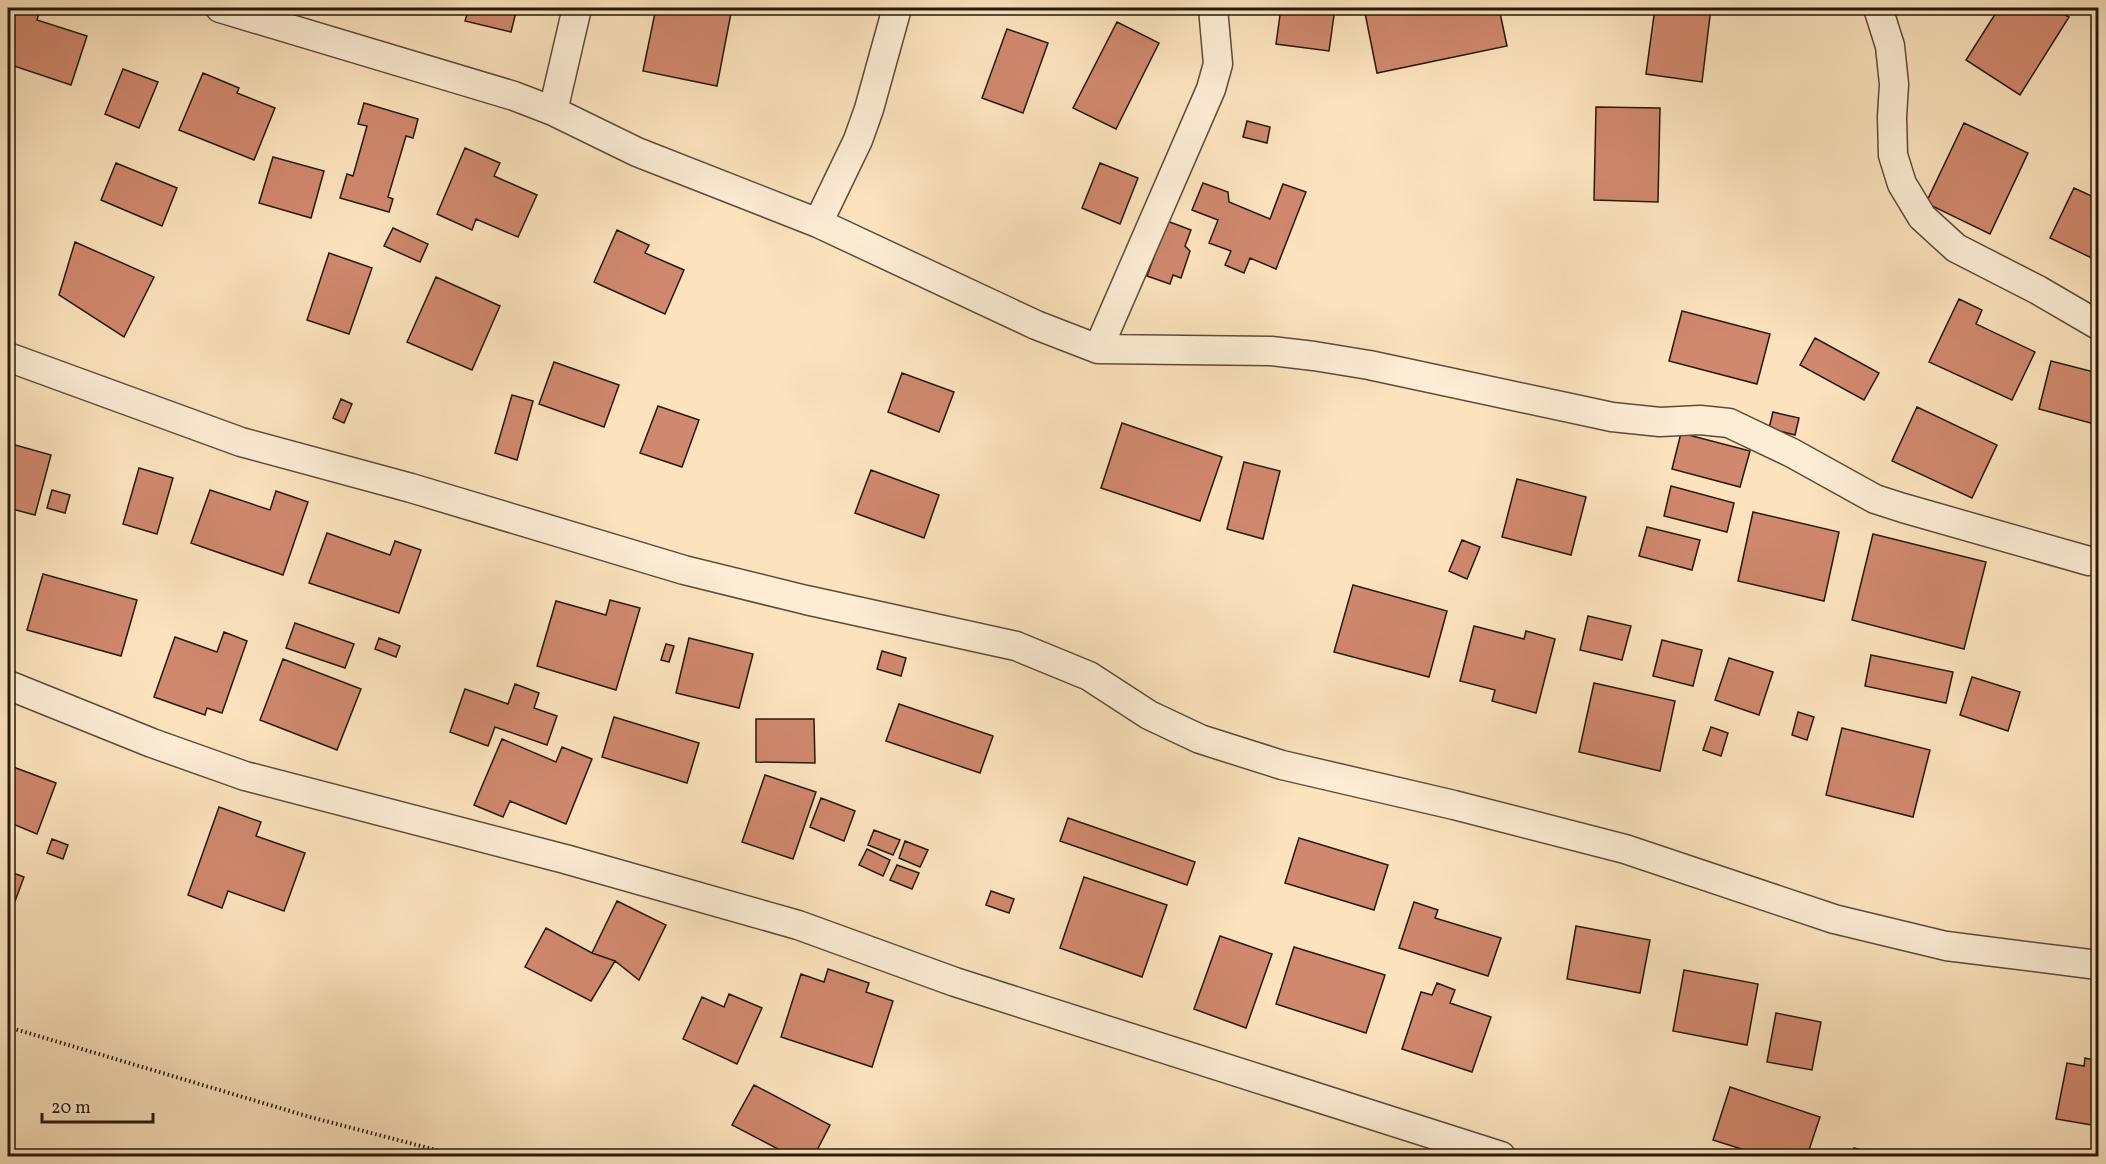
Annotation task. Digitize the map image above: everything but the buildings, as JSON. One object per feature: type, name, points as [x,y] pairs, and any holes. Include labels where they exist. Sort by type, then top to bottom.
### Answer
[{"type":"street","points":[[220,8],[272,16],[553,111],[637,152],[818,223],[1036,326],[1098,350],[1271,351],[1369,365],[1612,417],[1660,422],[1700,420],[1729,423],[1792,453],[1875,499],[2089,561]]},
{"type":"street","points":[[553,111],[577,8]]},
{"type":"street","points":[[818,223],[858,140],[897,8]]},
{"type":"street","points":[[1098,350],[1211,89],[1218,64],[1213,8]]},
{"type":"street","points":[[1878,8],[1890,46],[1894,84],[1893,154],[1902,184],[1922,217],[1956,248],[2098,325]]},
{"type":"street","points":[[8,357],[241,442],[411,488],[684,570],[806,600],[1016,646],[1089,676],[1149,715],[1200,740],[1282,765],[1454,805],[1625,849],[1834,920],[1946,946],[2098,964]]},
{"type":"street","points":[[8,685],[152,743],[244,776],[566,859],[798,925],[955,982],[1501,1156]]},
{"type":"path","points":[[8,1027],[310,1117],[459,1156]]}]
